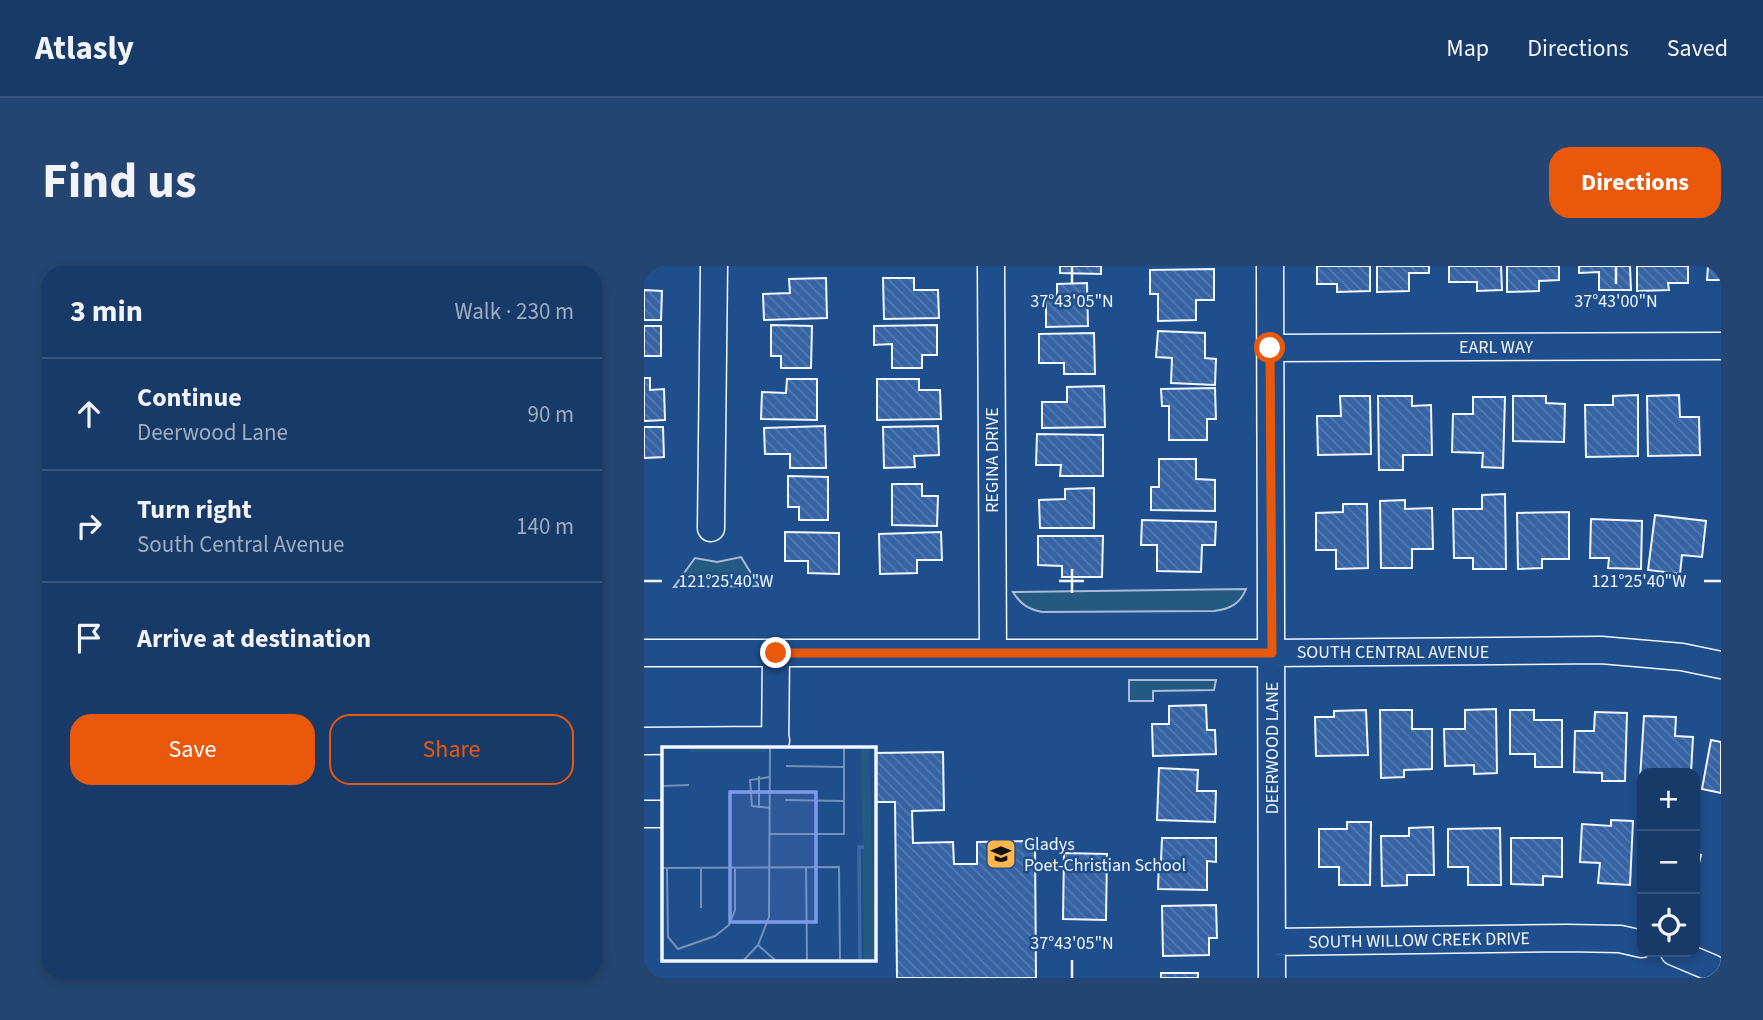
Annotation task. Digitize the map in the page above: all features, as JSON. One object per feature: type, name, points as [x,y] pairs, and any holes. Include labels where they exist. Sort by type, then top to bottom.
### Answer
[{"type":"street","points":[[711,528],[714,266]]},
{"type":"street","name":"REGINA DRIVE","points":[[991,266],[993,653]]},
{"type":"street","name":"DEERWOOD LANE","points":[[1270,266],[1272,978]]},
{"type":"street","name":"EARL WAY","points":[[1270,348],[1721,346]]},
{"type":"street","name":"SOUTH CENTRAL AVENUE","points":[[644,653],[1601,650],[1682,657],[1721,665]]},
{"type":"street","points":[[644,741],[775,744],[776,653]]},
{"type":"street","points":[[644,814],[662,814]]},
{"type":"street","name":"SOUTH WILLOW CREEK DRIVE","points":[[1272,942],[1566,938],[1620,939],[1637,943]]},
{"type":"street","points":[[1686,957],[1721,974]]},
{"type":"shaded area","points":[[741,557],[759,586],[674,587],[695,558],[717,562]]},
{"type":"shaded area","points":[[1246,589],[1234,605],[1214,611],[1042,612],[1025,605],[1013,592]]},
{"type":"shaded area","points":[[1129,680],[1216,680],[1214,690],[1153,691],[1153,701],[1129,701]]},
{"type":"building","points":[[1060,266],[1101,266],[1101,274],[1060,273]]},
{"type":"building","points":[[1317,266],[1370,266],[1370,291],[1337,292],[1337,284],[1317,284]]},
{"type":"building","points":[[1377,266],[1429,266],[1429,273],[1409,273],[1409,291],[1377,292]]},
{"type":"building","points":[[1449,266],[1501,266],[1502,290],[1477,291],[1477,282],[1449,282]]},
{"type":"building","points":[[1507,266],[1559,266],[1559,280],[1539,281],[1539,291],[1507,292]]},
{"type":"building","points":[[1579,266],[1630,266],[1631,290],[1599,290],[1599,272],[1579,273]]},
{"type":"building","points":[[1637,266],[1688,266],[1688,283],[1668,283],[1669,290],[1637,291]]},
{"type":"building","points":[[1708,266],[1721,266],[1721,280],[1707,280]]},
{"type":"building","points":[[1214,269],[1214,300],[1196,300],[1196,320],[1158,321],[1158,294],[1150,294],[1150,270]]},
{"type":"building","points":[[826,278],[827,318],[764,320],[763,294],[790,293],[789,279]]},
{"type":"building","points":[[883,278],[914,278],[914,290],[938,290],[939,318],[884,319]]},
{"type":"building","points":[[1087,283],[1088,326],[1046,327],[1046,297],[1057,296],[1057,284]]},
{"type":"building","points":[[644,290],[662,291],[661,320],[644,320]]},
{"type":"building","points":[[771,325],[812,326],[811,368],[781,368],[781,356],[771,356]]},
{"type":"building","points":[[937,325],[937,355],[922,355],[922,368],[892,368],[892,344],[874,345],[874,326]]},
{"type":"building","points":[[644,326],[661,326],[661,356],[644,356]]},
{"type":"building","points":[[1158,331],[1205,333],[1205,358],[1216,359],[1215,385],[1171,383],[1172,358],[1156,357]]},
{"type":"building","points":[[1094,333],[1095,374],[1064,374],[1064,363],[1039,363],[1039,334]]},
{"type":"building","points":[[644,378],[650,378],[650,390],[664,389],[665,420],[644,421]]},
{"type":"building","points":[[787,379],[817,379],[817,420],[761,419],[762,392],[786,393]]},
{"type":"building","points":[[877,379],[919,379],[919,390],[940,390],[941,419],[877,420]]},
{"type":"building","points":[[1104,386],[1105,427],[1042,428],[1042,402],[1067,402],[1067,387]]},
{"type":"building","points":[[1215,388],[1216,419],[1207,419],[1207,440],[1169,440],[1169,406],[1162,406],[1161,389]]},
{"type":"building","points":[[1638,395],[1638,456],[1586,457],[1585,405],[1613,405],[1613,396]]},
{"type":"building","points":[[1679,395],[1680,417],[1699,417],[1700,455],[1648,456],[1647,396]]},
{"type":"building","points":[[1340,396],[1370,396],[1371,454],[1318,455],[1317,416],[1341,416]]},
{"type":"building","points":[[1378,396],[1412,396],[1412,406],[1431,405],[1432,455],[1403,455],[1403,470],[1379,470]]},
{"type":"building","points":[[1513,396],[1546,396],[1546,403],[1565,404],[1564,442],[1513,441]]},
{"type":"building","points":[[1473,397],[1505,397],[1503,468],[1482,467],[1483,453],[1452,452],[1453,414],[1473,414]]},
{"type":"building","points":[[825,426],[826,468],[790,468],[790,454],[765,454],[764,428]]},
{"type":"building","points":[[938,426],[939,455],[914,456],[915,467],[884,468],[883,427]]},
{"type":"building","points":[[644,427],[663,427],[664,457],[644,458]]},
{"type":"building","points":[[1037,434],[1103,435],[1103,476],[1060,476],[1061,465],[1036,465]]},
{"type":"building","points":[[1159,459],[1196,459],[1196,479],[1215,480],[1215,511],[1151,510],[1151,487],[1159,487]]},
{"type":"building","points":[[788,476],[828,477],[828,520],[799,520],[799,507],[788,507]]},
{"type":"building","points":[[892,484],[922,484],[922,496],[938,496],[937,526],[892,525]]},
{"type":"building","points":[[1094,488],[1094,528],[1040,528],[1039,500],[1065,499],[1065,489]]},
{"type":"building","points":[[1505,494],[1506,569],[1473,569],[1473,558],[1454,558],[1453,509],[1482,509],[1482,495]]},
{"type":"building","points":[[1405,500],[1405,509],[1432,508],[1433,549],[1412,549],[1412,568],[1381,568],[1380,501]]},
{"type":"building","points":[[1343,504],[1367,504],[1368,568],[1336,569],[1336,550],[1316,550],[1316,513],[1343,512]]},
{"type":"building","points":[[1569,512],[1569,559],[1542,559],[1542,568],[1518,569],[1517,513]]},
{"type":"building","points":[[1655,515],[1706,521],[1702,557],[1682,555],[1680,574],[1648,570]]},
{"type":"building","points":[[1591,519],[1642,521],[1641,569],[1608,568],[1609,558],[1590,558]]},
{"type":"building","points":[[1142,520],[1216,522],[1215,545],[1202,545],[1201,572],[1157,571],[1157,545],[1141,545]]},
{"type":"building","points":[[785,532],[839,533],[839,574],[808,573],[808,561],[785,561]]},
{"type":"building","points":[[941,532],[942,560],[917,560],[917,573],[880,574],[879,534]]},
{"type":"building","points":[[1038,536],[1103,536],[1102,577],[1062,577],[1062,566],[1038,565]]},
{"type":"building","points":[[1206,705],[1207,730],[1215,730],[1216,754],[1153,756],[1152,724],[1169,724],[1169,706]]},
{"type":"building","points":[[1496,709],[1497,773],[1474,774],[1474,765],[1445,766],[1444,729],[1465,729],[1465,710]]},
{"type":"building","points":[[1366,710],[1368,755],[1316,756],[1315,717],[1334,717],[1334,711]]},
{"type":"building","points":[[1380,710],[1412,710],[1412,729],[1432,729],[1432,769],[1404,770],[1404,777],[1381,778]]},
{"type":"building","points":[[1510,710],[1534,710],[1534,720],[1562,720],[1562,767],[1535,767],[1535,754],[1510,754]]},
{"type":"building","points":[[1595,712],[1627,713],[1625,781],[1602,781],[1602,773],[1574,772],[1575,731],[1594,731]]},
{"type":"building","points":[[1644,716],[1676,717],[1675,736],[1693,737],[1691,768],[1641,768]]},
{"type":"building","points":[[1711,740],[1721,742],[1721,793],[1702,789]]},
{"type":"building","points":[[943,752],[944,810],[912,811],[913,843],[953,842],[954,864],[977,864],[977,842],[1035,841],[1036,978],[897,978],[895,802],[875,802],[875,753]]},
{"type":"building","points":[[1159,768],[1198,770],[1197,791],[1216,791],[1215,822],[1157,820]]},
{"type":"building","points":[[1611,820],[1633,821],[1630,885],[1598,883],[1600,863],[1580,862],[1582,824],[1611,826]]},
{"type":"building","points":[[1347,822],[1371,822],[1370,885],[1339,885],[1339,867],[1319,867],[1319,829],[1347,829]]},
{"type":"building","points":[[1433,827],[1434,875],[1407,875],[1407,885],[1382,886],[1381,836],[1409,836],[1409,828]]},
{"type":"building","points":[[1500,828],[1501,885],[1468,885],[1468,867],[1448,867],[1448,829]]},
{"type":"building","points":[[1162,838],[1216,838],[1216,862],[1207,861],[1207,890],[1158,889]]},
{"type":"building","points":[[1511,838],[1562,838],[1562,877],[1543,876],[1543,885],[1511,884]]},
{"type":"building","points":[[1064,853],[1107,854],[1106,920],[1063,919]]},
{"type":"building","points":[[1216,905],[1217,938],[1209,938],[1209,955],[1163,956],[1162,906]]},
{"type":"building","points":[[1161,973],[1198,973],[1198,978],[1161,978]]},
{"type":"place","name":"Gladys Poet-Christian School","points":[[1001,854]]},
{"type":"route","points":[[776,653],[1272,653],[1270,348]]}]
